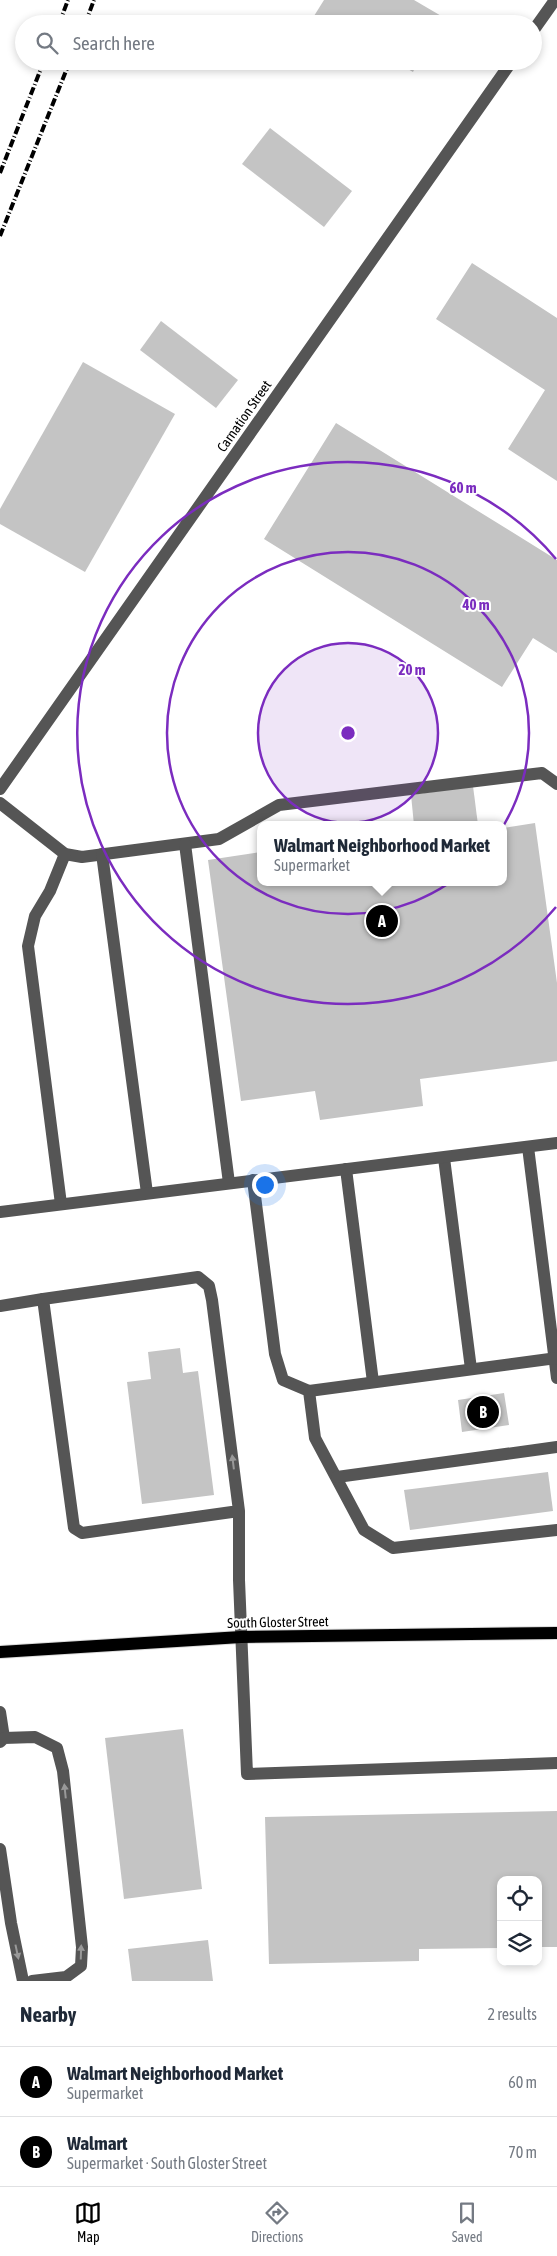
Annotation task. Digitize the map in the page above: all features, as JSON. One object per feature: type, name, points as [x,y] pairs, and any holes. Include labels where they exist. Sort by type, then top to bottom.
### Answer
[{"type":"main road","name":"South Gloster Street","points":[[0,1652],[241,1637],[557,1633]]},
{"type":"street","points":[[542,18],[555,0]]},
{"type":"street","name":"Carnation Street","points":[[0,788],[506,70]]},
{"type":"street","points":[[0,803],[65,854],[82,857],[219,839],[280,806],[542,773],[557,784]]},
{"type":"street","points":[[185,844],[229,1183]]},
{"type":"street","points":[[60,1204],[28,946],[35,916],[50,891],[65,854]]},
{"type":"street","points":[[102,854],[147,1193]]},
{"type":"street","points":[[0,1212],[557,1143]]},
{"type":"street","points":[[528,1147],[557,1378]]},
{"type":"street","points":[[444,1158],[472,1369]]},
{"type":"street","points":[[346,1169],[374,1382]]},
{"type":"street","points":[[253,1180],[275,1354],[283,1380],[309,1390],[556,1358]]},
{"type":"street","points":[[0,1306],[198,1278],[208,1286],[212,1300],[239,1511],[241,1637],[247,1774],[557,1763]]},
{"type":"street","points":[[44,1299],[74,1528],[82,1533],[239,1511]]},
{"type":"street","points":[[309,1390],[315,1438],[364,1530],[393,1548],[557,1530]]},
{"type":"street","points":[[337,1477],[557,1447]]},
{"type":"street","points":[[0,1712],[2,1740],[36,1737],[56,1748],[64,1780],[82,1947],[81,1966],[66,1977],[32,1981]]},
{"type":"street","points":[[0,1848],[5,1924],[24,1981]]},
{"type":"building","points":[[324,0],[414,0],[440,15],[315,15]]},
{"type":"building","points":[[270,128],[352,191],[324,227],[242,164]]},
{"type":"building","points":[[472,263],[557,318],[557,481],[508,449],[545,390],[436,319]]},
{"type":"building","points":[[161,321],[238,380],[216,408],[140,350]]},
{"type":"building","points":[[83,362],[175,414],[85,572],[0,524],[0,509]]},
{"type":"building","points":[[336,423],[557,560],[557,653],[533,638],[502,687],[264,539]]},
{"type":"building","points":[[473,786],[477,821],[414,821],[411,795]]},
{"type":"building","points":[[535,823],[557,983],[557,1061],[420,1079],[423,1106],[320,1120],[315,1091],[241,1101],[208,860],[257,853],[257,886],[507,886],[507,827]]},
{"type":"building","points":[[180,1348],[183,1373],[198,1371],[214,1495],[142,1504],[127,1382],[151,1379],[148,1352]]},
{"type":"building","points":[[504,1393],[509,1425],[462,1432],[458,1400]]},
{"type":"building","points":[[548,1472],[553,1511],[410,1530],[404,1490]]},
{"type":"building","points":[[183,1729],[202,1889],[124,1899],[105,1738]]},
{"type":"building","points":[[557,1811],[557,1947],[542,1947],[542,1876],[497,1876],[497,1948],[419,1949],[419,1961],[269,1964],[265,1817]]},
{"type":"building","points":[[208,1940],[213,1981],[132,1981],[128,1949]]},
{"type":"railway","points":[[62,15],[68,0]]},
{"type":"railway","points":[[88,15],[94,0]]},
{"type":"railway","points":[[0,173],[40,70]]},
{"type":"railway","points":[[0,236],[66,70]]},
{"type":"place","name":"Walmart Neighborhood Market","points":[[382,921]]},
{"type":"place","name":"Walmart","points":[[483,1412]]}]
